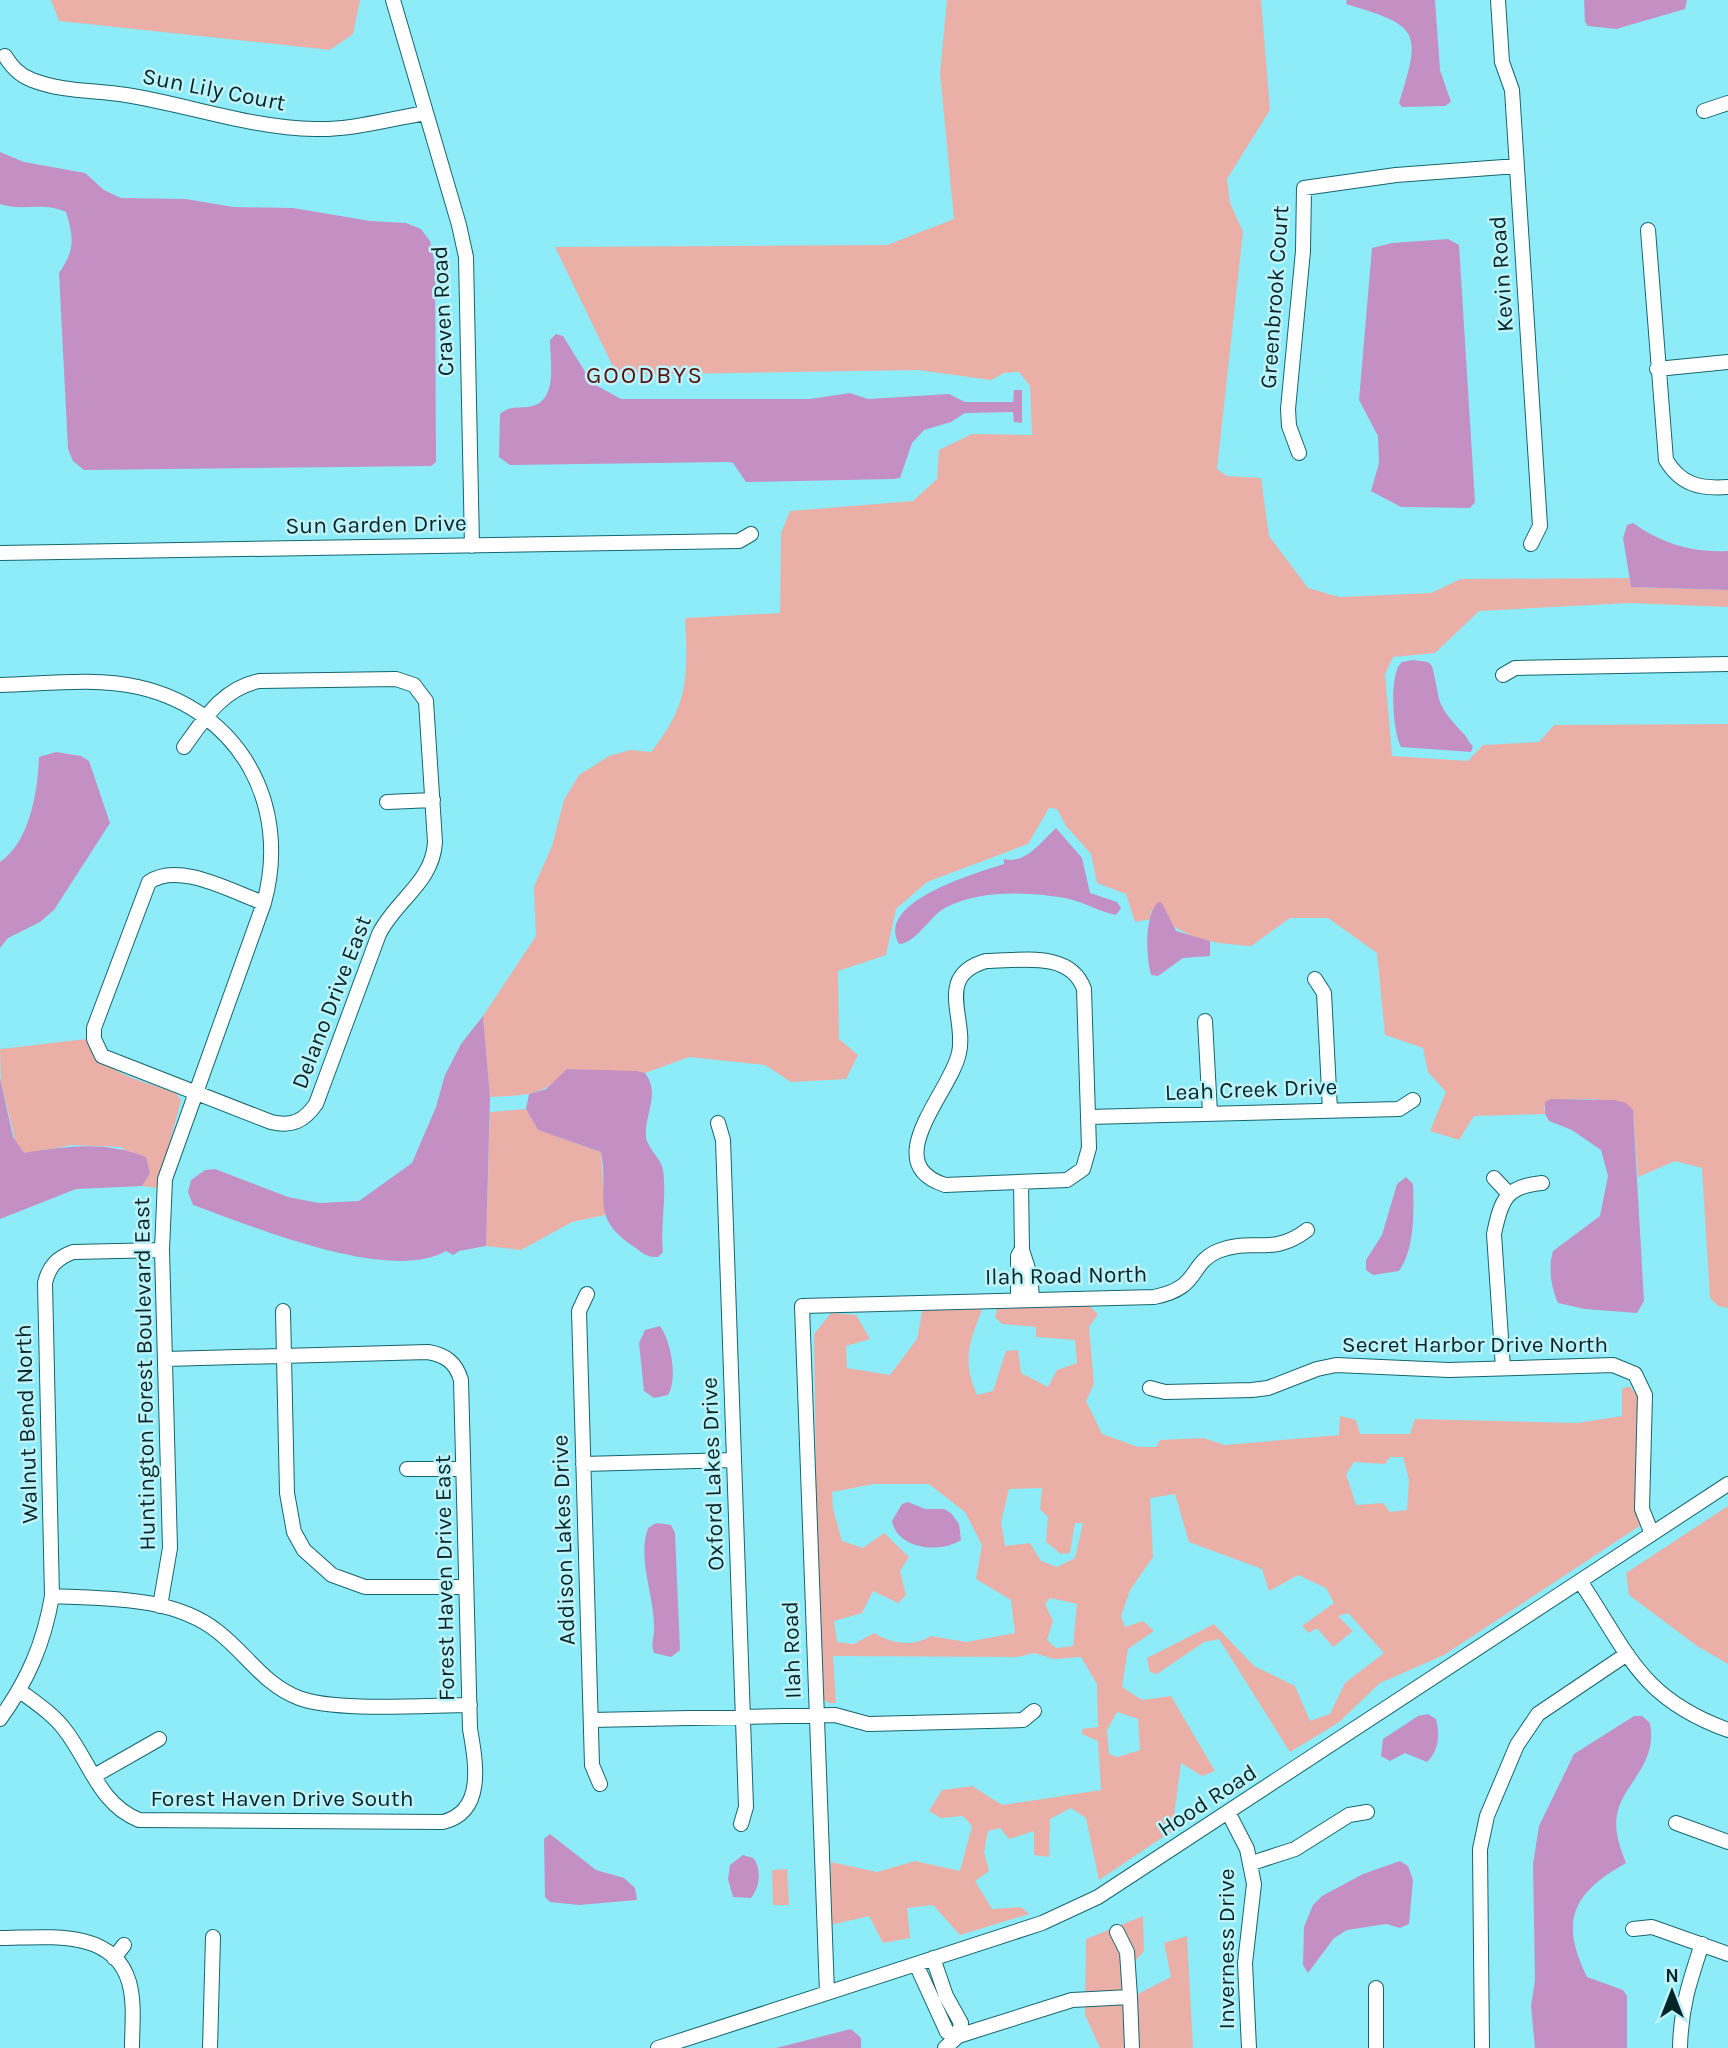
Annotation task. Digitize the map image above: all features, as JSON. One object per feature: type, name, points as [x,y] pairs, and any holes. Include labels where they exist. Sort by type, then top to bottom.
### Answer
[{"type":"street","name":"Craven Road","points":[[393,0],[466,257],[472,546]]},
{"type":"street","name":"Kevin Road","points":[[1498,0],[1502,62],[1511,90],[1540,526],[1531,544]]},
{"type":"street","name":"Sun Lily Court","points":[[5,55],[13,69],[29,80],[64,90],[125,94],[272,126],[317,129],[363,126],[426,113]]},
{"type":"street","points":[[1704,111],[1728,103]]},
{"type":"street","name":"Greenbrook Court","points":[[1299,453],[1289,426],[1288,409],[1303,251],[1304,188],[1396,175],[1517,166]]},
{"type":"street","points":[[1648,230],[1666,460],[1672,470],[1691,484],[1706,489],[1728,487]]},
{"type":"street","points":[[1657,369],[1728,362]]},
{"type":"street","name":"Sun Garden Drive","points":[[0,553],[739,541],[751,534]]},
{"type":"street","points":[[1503,675],[1515,668],[1728,664]]},
{"type":"street","name":"Delano Drive East","points":[[194,1093],[282,1125],[300,1121],[316,1104],[379,934],[392,911],[428,872],[435,852],[429,709],[414,685],[396,679],[259,681],[231,690],[205,718]]},
{"type":"street","name":"Huntington Forest Boulevard East","points":[[0,685],[107,683],[136,686],[174,698],[205,718],[240,751],[263,793],[272,830],[271,878],[264,903],[165,1179],[162,1250],[170,1548],[160,1606]]},
{"type":"street","points":[[184,747],[205,718]]},
{"type":"street","points":[[387,802],[433,800]]},
{"type":"street","points":[[194,1093],[109,1062],[102,1056],[94,1039],[94,1028],[143,891],[159,875],[172,873],[264,903]]},
{"type":"street","points":[[986,961],[1064,964],[1080,977],[1084,989],[1088,1117],[1089,1149],[1083,1169],[1067,1180],[945,1185],[923,1173],[915,1153],[916,1142],[959,1056],[957,984],[964,972],[986,961]]},
{"type":"street","points":[[1315,979],[1324,993],[1330,1110]]},
{"type":"street","points":[[1205,1021],[1210,1113]]},
{"type":"street","name":"Leah Creek Drive","points":[[1088,1117],[1399,1108],[1413,1100]]},
{"type":"street","name":"Oxford Lakes Drive","points":[[718,1123],[723,1140],[746,1807],[741,1824]]},
{"type":"street","points":[[1494,1178],[1509,1194]]},
{"type":"street","points":[[1021,1183],[1022,1249],[1030,1275],[1025,1299]]},
{"type":"street","points":[[1503,1368],[1494,1234],[1498,1214],[1509,1194],[1520,1185],[1542,1183]]},
{"type":"street","name":"Ilah Road North","points":[[802,1306],[1154,1297],[1172,1293],[1193,1278],[1202,1262],[1221,1250],[1280,1246],[1307,1230]]},
{"type":"street","name":"Walnut Bend North","points":[[0,1719],[20,1691],[43,1641],[52,1596],[45,1283],[48,1271],[62,1256],[73,1252],[162,1250]]},
{"type":"street","name":"Addison Lakes Drive","points":[[587,1294],[579,1311],[583,1464],[592,1765],[600,1784]]},
{"type":"street","name":"Ilah Road","points":[[802,1306],[827,1993]]},
{"type":"street","points":[[283,1311],[289,1513],[294,1532],[304,1550],[332,1574],[365,1587],[466,1587]]},
{"type":"street","name":"Forest Haven Drive East","points":[[283,1356],[428,1352],[444,1357],[455,1366],[461,1380],[470,1705],[474,1750],[474,1790],[470,1804]]},
{"type":"street","points":[[165,1359],[283,1356]]},
{"type":"street","name":"Secret Harbor Drive North","points":[[1150,1388],[1166,1392],[1260,1389],[1336,1365],[1449,1370],[1613,1365],[1635,1374],[1645,1395],[1642,1509],[1651,1534]]},
{"type":"street","points":[[583,1464],[734,1460]]},
{"type":"street","points":[[407,1469],[463,1469]]},
{"type":"street","name":"Hood Road","points":[[658,2048],[1042,1923],[1080,1906],[1229,1814],[1728,1484]]},
{"type":"street","points":[[1580,1581],[1646,1681],[1668,1702],[1698,1719],[1728,1730]]},
{"type":"street","points":[[52,1596],[138,1601],[192,1616],[218,1631],[268,1680],[299,1698],[327,1704],[470,1705]]},
{"type":"street","points":[[1482,2048],[1480,1849],[1488,1816],[1517,1745],[1538,1714],[1626,1654]]},
{"type":"street","name":"Forest Haven Drive South","points":[[20,1691],[56,1719],[108,1801],[116,1808],[149,1821],[443,1822],[457,1819],[470,1804]]},
{"type":"street","points":[[591,1720],[835,1715],[868,1724],[1023,1720],[1034,1711]]},
{"type":"street","points":[[94,1776],[159,1739]]},
{"type":"street","points":[[1252,1863],[1295,1849],[1349,1815],[1367,1812]]},
{"type":"street","name":"Inverness Drive","points":[[1229,1814],[1252,1863],[1254,1899],[1245,1963],[1249,2048]]},
{"type":"street","points":[[1676,1823],[1728,1842]]},
{"type":"street","points":[[1633,1929],[1652,1927],[1728,1954]]},
{"type":"street","points":[[1117,1933],[1127,1952],[1132,2048]]},
{"type":"street","points":[[210,2048],[213,1937]]},
{"type":"street","points":[[0,1938],[83,1940],[114,1958],[129,1980],[132,2048]]},
{"type":"street","points":[[1681,2048],[1681,2013],[1685,1992],[1702,1944]]},
{"type":"street","points":[[114,1958],[124,1945]]},
{"type":"street","points":[[933,1958],[946,1996],[961,2022],[958,2036]]},
{"type":"street","points":[[916,1964],[947,2032],[958,2036]]},
{"type":"street","points":[[1376,1988],[1376,2048]]},
{"type":"street","points":[[931,2001],[946,1996]]},
{"type":"street","points":[[945,2048],[958,2036],[1072,2000],[1130,1997]]},
{"type":"shaded area","points":[[51,0],[360,0],[353,34],[330,50],[59,21]]},
{"type":"shaded area","points":[[947,0],[1261,0],[1270,110],[1227,179],[1230,203],[1243,232],[1217,469],[1227,476],[1261,478],[1269,536],[1308,588],[1339,597],[1431,593],[1461,579],[1629,578],[1631,587],[1728,590],[1728,607],[1629,603],[1479,611],[1435,653],[1393,657],[1385,674],[1392,756],[1468,761],[1483,745],[1539,742],[1554,725],[1728,724],[1728,1308],[1718,1306],[1710,1298],[1702,1168],[1675,1161],[1638,1177],[1633,1110],[1595,1099],[1551,1099],[1544,1107],[1545,1114],[1474,1116],[1459,1140],[1430,1131],[1446,1092],[1428,1072],[1423,1048],[1385,1035],[1377,953],[1328,918],[1290,918],[1251,946],[1198,938],[1175,927],[1151,910],[1150,919],[1135,922],[1126,894],[1097,883],[1091,854],[1066,826],[1057,809],[1049,808],[1028,844],[927,882],[896,909],[886,955],[838,971],[839,1039],[858,1055],[846,1079],[791,1082],[765,1065],[689,1057],[645,1073],[567,1069],[550,1085],[533,1093],[490,1097],[483,1016],[536,936],[534,887],[552,846],[564,800],[579,775],[609,756],[630,750],[651,752],[663,735],[673,719],[683,689],[686,673],[685,618],[780,613],[781,533],[790,511],[913,501],[937,479],[939,450],[972,434],[1032,435],[1030,386],[1019,372],[1004,373],[991,380],[918,370],[617,375],[555,247],[887,245],[954,219],[940,73]]},
{"type":"shaded area","points":[[1347,0],[1435,0],[1440,70],[1451,102],[1445,106],[1402,107],[1399,103],[1411,60],[1412,45],[1408,34],[1388,18],[1346,4]]},
{"type":"shaded area","points":[[1584,0],[1687,0],[1685,9],[1616,29],[1588,26],[1585,22]]},
{"type":"shaded area","points":[[0,152],[24,162],[85,173],[104,190],[121,198],[186,199],[233,207],[293,208],[370,221],[406,223],[421,229],[430,241],[435,265],[436,462],[431,466],[84,470],[73,461],[68,449],[59,273],[72,244],[69,221],[66,212],[49,207],[0,204]]},
{"type":"shaded area","points":[[1448,239],[1459,245],[1475,502],[1470,508],[1401,507],[1371,491],[1379,463],[1378,436],[1359,400],[1372,248],[1392,243]]},
{"type":"shaded area","points":[[556,334],[563,336],[592,383],[621,399],[810,399],[850,393],[868,399],[949,394],[965,402],[1013,402],[1014,390],[1022,390],[1022,423],[1014,422],[1013,412],[965,413],[951,422],[924,430],[912,443],[900,478],[893,479],[746,482],[733,463],[728,462],[510,465],[499,457],[500,414],[510,409],[537,404],[544,398],[551,381],[550,340]]},
{"type":"shaded area","points":[[1633,523],[1655,537],[1678,546],[1728,551],[1728,590],[1631,587],[1623,538],[1627,525]]},
{"type":"shaded area","points":[[1402,662],[1428,662],[1432,666],[1440,702],[1447,715],[1473,746],[1471,752],[1401,747],[1394,717],[1393,690]]},
{"type":"shaded area","points":[[56,752],[81,756],[89,761],[110,823],[54,910],[40,922],[8,938],[0,948],[0,862],[19,842],[25,829],[37,785],[39,757]]},
{"type":"shaded area","points":[[1056,828],[1082,858],[1090,893],[1117,902],[1121,908],[1116,915],[1054,897],[990,895],[945,908],[911,940],[899,944],[895,929],[901,914],[915,902],[954,881],[1004,864],[1004,859],[1019,859],[1039,845]]},
{"type":"shaded area","points":[[1158,902],[1162,903],[1176,931],[1210,941],[1210,956],[1183,958],[1158,976],[1151,975],[1147,947],[1148,926]]},
{"type":"shaded area","points":[[483,1016],[490,1097],[486,1246],[459,1251],[453,1255],[446,1251],[421,1259],[391,1261],[320,1248],[193,1205],[188,1192],[191,1180],[205,1170],[215,1169],[288,1197],[319,1203],[359,1201],[412,1163],[436,1107],[445,1075],[461,1044]]},
{"type":"shaded area","points":[[86,1039],[101,1061],[125,1075],[177,1094],[181,1101],[157,1188],[142,1186],[150,1173],[121,1147],[71,1145],[24,1154],[17,1148],[1,1082],[0,1049]]},
{"type":"shaded area","points":[[567,1069],[636,1071],[645,1073],[650,1081],[652,1096],[646,1137],[662,1166],[664,1180],[663,1252],[658,1257],[642,1252],[610,1225],[605,1214],[601,1152],[538,1130],[526,1109],[529,1094],[546,1089]]},
{"type":"shaded area","points":[[0,1078],[13,1137],[24,1153],[86,1146],[131,1152],[146,1157],[150,1173],[142,1186],[76,1189],[0,1219]]},
{"type":"shaded area","points":[[1551,1099],[1615,1100],[1626,1103],[1633,1110],[1644,1301],[1637,1313],[1585,1309],[1558,1303],[1551,1277],[1553,1251],[1600,1216],[1608,1176],[1601,1150],[1572,1130],[1549,1121],[1545,1114],[1545,1102]]},
{"type":"shaded area","points":[[526,1109],[538,1130],[601,1152],[605,1215],[572,1222],[521,1250],[486,1246],[490,1112]]},
{"type":"shaded area","points":[[1406,1177],[1413,1184],[1413,1218],[1408,1252],[1399,1271],[1373,1275],[1366,1270],[1366,1260],[1382,1235],[1397,1184]]},
{"type":"shaded area","points":[[999,1303],[1086,1303],[1098,1314],[1089,1327],[1094,1384],[1086,1401],[1102,1434],[1138,1447],[1156,1447],[1160,1440],[1203,1438],[1225,1445],[1339,1435],[1340,1416],[1356,1420],[1360,1434],[1410,1434],[1415,1419],[1577,1423],[1622,1416],[1622,1389],[1629,1386],[1638,1396],[1635,1502],[1641,1525],[1444,1655],[1380,1683],[1338,1723],[1290,1752],[1219,1639],[1204,1642],[1157,1674],[1150,1672],[1147,1658],[1214,1624],[1254,1666],[1295,1686],[1310,1721],[1330,1714],[1345,1683],[1384,1653],[1348,1613],[1338,1616],[1353,1631],[1333,1647],[1317,1628],[1309,1633],[1302,1626],[1334,1603],[1326,1588],[1298,1575],[1269,1591],[1262,1569],[1189,1542],[1175,1494],[1150,1498],[1153,1557],[1130,1590],[1121,1616],[1125,1627],[1143,1621],[1154,1631],[1128,1649],[1122,1687],[1142,1700],[1171,1696],[1215,1771],[1202,1776],[1181,1763],[1172,1831],[1099,1880],[1086,1818],[1071,1808],[1050,1819],[1049,1857],[1034,1855],[1034,1831],[1009,1839],[1000,1828],[988,1831],[984,1852],[989,1871],[975,1881],[992,1909],[1021,1907],[1029,1914],[960,1935],[933,1905],[907,1908],[910,1938],[883,1943],[869,1916],[830,1925],[831,1862],[877,1872],[915,1861],[960,1871],[972,1826],[963,1816],[941,1818],[929,1811],[942,1790],[972,1786],[1002,1805],[1101,1790],[1098,1741],[1082,1734],[1082,1729],[1098,1727],[1097,1684],[1081,1657],[1054,1659],[1034,1653],[1018,1657],[833,1656],[836,1703],[829,1703],[819,1696],[814,1334],[831,1313],[856,1315],[870,1339],[846,1346],[847,1368],[890,1375],[917,1339],[923,1307],[984,1305],[968,1360],[977,1395],[993,1391],[1006,1351],[1018,1350],[1021,1373],[1048,1387],[1057,1370],[1077,1363],[1075,1340],[1036,1337],[1036,1327],[1002,1324],[995,1317]],"holes":[[[1390,1457],[1403,1457],[1409,1480],[1407,1510],[1390,1512],[1383,1503],[1356,1505],[1346,1474],[1354,1462],[1385,1464]],[[874,1484],[929,1484],[965,1512],[982,1545],[976,1579],[1011,1600],[1015,1633],[966,1642],[931,1636],[910,1643],[895,1642],[874,1633],[854,1644],[837,1642],[834,1621],[862,1613],[873,1591],[898,1603],[906,1595],[900,1571],[909,1557],[884,1533],[863,1548],[842,1541],[833,1509],[832,1492]],[[1042,1488],[1040,1509],[1048,1517],[1046,1542],[1061,1554],[1070,1553],[1075,1523],[1083,1523],[1075,1558],[1057,1567],[1041,1561],[1030,1543],[1005,1546],[1001,1522],[1009,1489]],[[1050,1598],[1077,1604],[1073,1646],[1056,1648],[1047,1640],[1053,1621],[1045,1604]],[[1117,1712],[1138,1719],[1140,1750],[1117,1757],[1109,1754],[1107,1730]]]},
{"type":"shaded area","points":[[660,1326],[670,1350],[673,1380],[668,1395],[654,1398],[644,1391],[639,1343],[645,1330]]},
{"type":"shaded area","points":[[908,1502],[925,1509],[944,1509],[951,1513],[959,1524],[961,1540],[931,1548],[910,1543],[902,1538],[892,1521],[902,1504]]},
{"type":"shaded area","points":[[1728,1506],[1728,1664],[1697,1646],[1629,1595],[1626,1573]]},
{"type":"shaded area","points":[[656,1523],[671,1525],[675,1533],[680,1650],[671,1657],[654,1653],[652,1646],[653,1614],[644,1552],[648,1528]]},
{"type":"shaded area","points":[[1428,1714],[1436,1719],[1438,1736],[1434,1753],[1427,1762],[1405,1753],[1390,1761],[1381,1756],[1383,1739],[1418,1716]]},
{"type":"shaded area","points":[[1634,1716],[1642,1716],[1650,1723],[1651,1738],[1644,1763],[1625,1794],[1617,1815],[1617,1833],[1626,1863],[1594,1885],[1583,1897],[1573,1924],[1578,1957],[1587,1977],[1623,1990],[1627,1996],[1627,2048],[1535,2048],[1531,2006],[1535,1980],[1533,1864],[1539,1826],[1574,1754]]},
{"type":"shaded area","points":[[550,1834],[596,1870],[624,1878],[635,1888],[637,1900],[579,1905],[550,1902],[545,1897],[544,1839]]},
{"type":"shaded area","points":[[743,1855],[753,1858],[759,1872],[758,1883],[751,1898],[733,1897],[728,1879],[730,1865]]},
{"type":"shaded area","points":[[1400,1861],[1408,1866],[1413,1880],[1409,1924],[1400,1928],[1386,1924],[1347,1930],[1334,1938],[1308,1973],[1303,1965],[1304,1927],[1313,1905],[1322,1896],[1363,1874]]},
{"type":"shaded area","points":[[787,1869],[789,1905],[773,1905],[772,1870]]},
{"type":"shaded area","points":[[1143,1916],[1144,1951],[1122,1976],[1134,1996],[1171,1977],[1164,1943],[1187,1936],[1193,2048],[1100,2048],[1085,2015],[1086,1939]]},
{"type":"shaded area","points":[[851,2029],[861,2038],[861,2048],[776,2048]]},
{"type":"district","name":"GOODBYS","points":[[645,375]]}]
